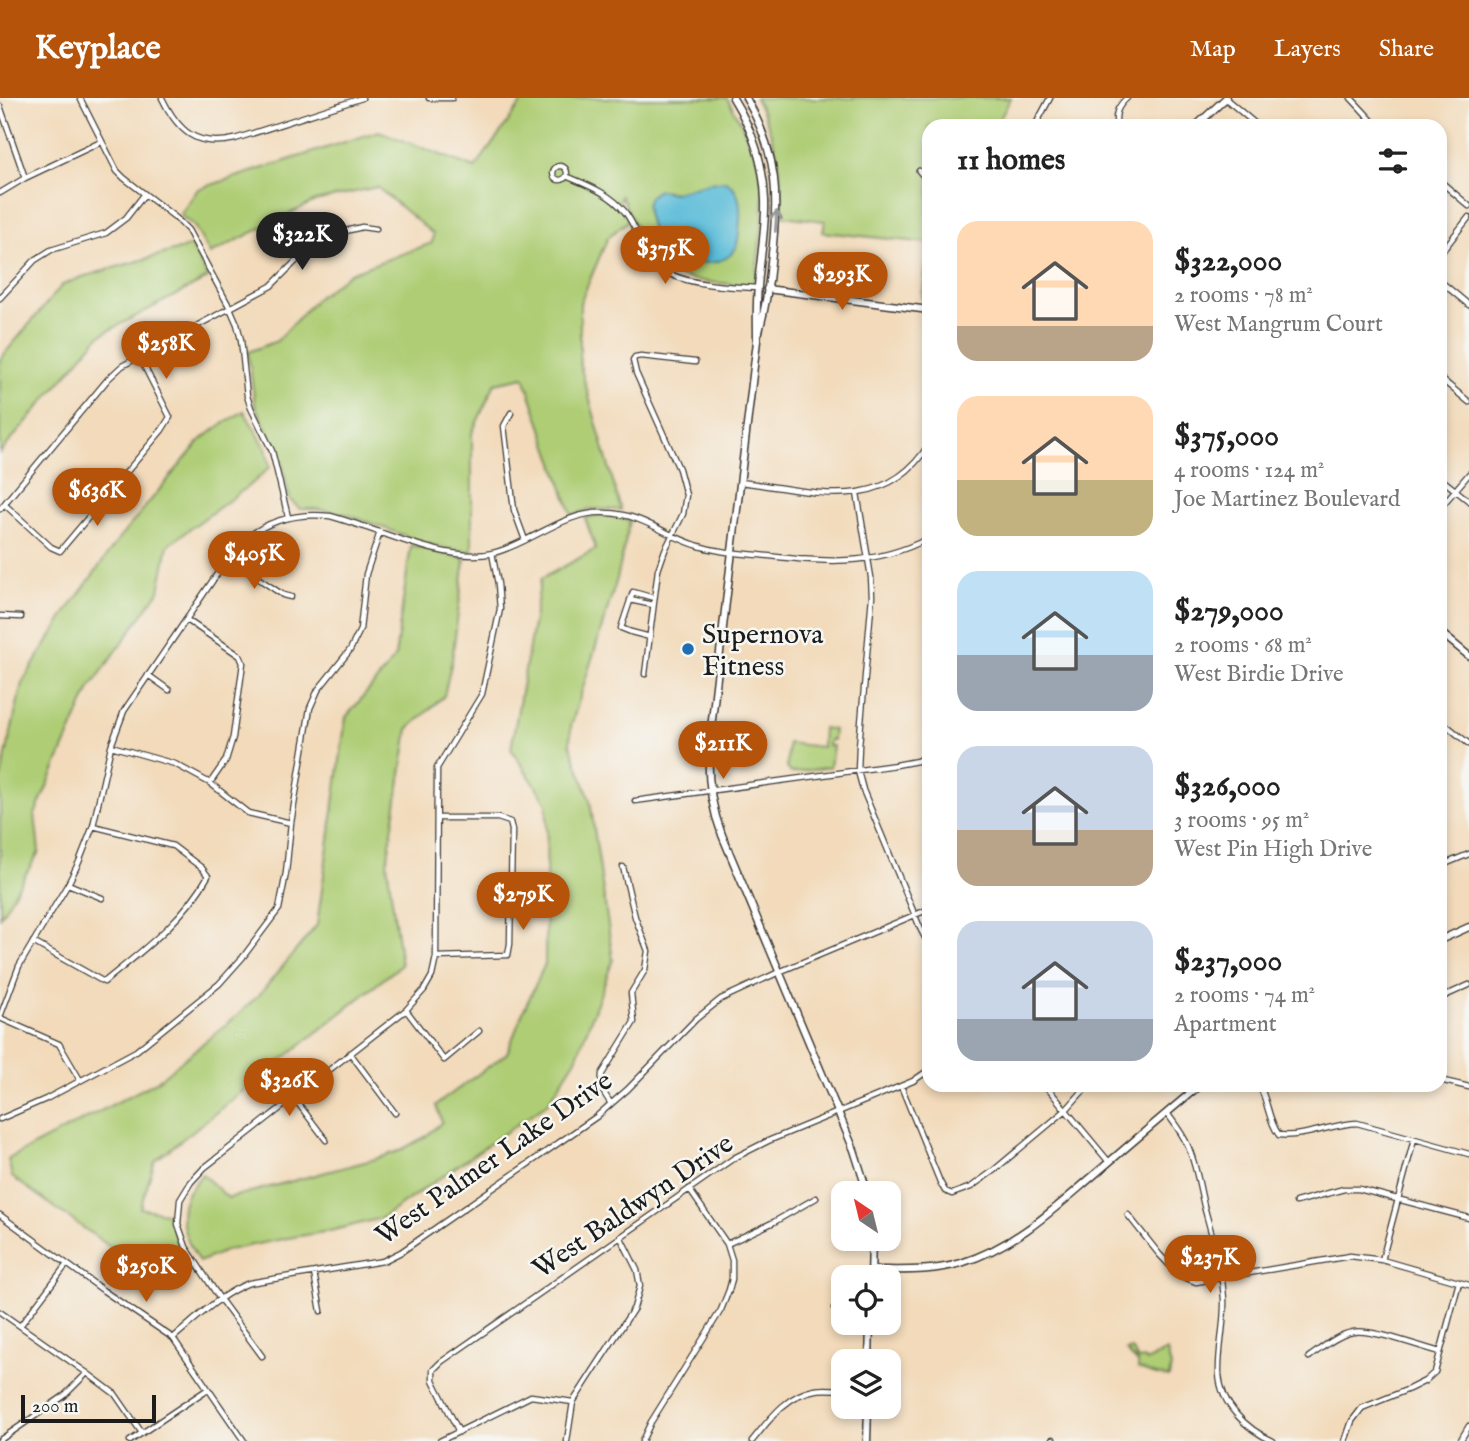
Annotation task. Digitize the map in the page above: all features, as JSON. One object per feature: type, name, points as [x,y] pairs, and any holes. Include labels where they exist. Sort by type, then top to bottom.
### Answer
[{"type":"main road","points":[[733,98],[746,121],[755,146],[764,187],[765,218],[758,288],[757,341]]},
{"type":"main road","points":[[746,98],[766,142],[775,186],[776,219],[768,289],[757,341],[709,745],[711,791],[719,828],[865,1181]]},
{"type":"main road","points":[[1204,119],[1226,98]]},
{"type":"main road","points":[[758,288],[922,309]]},
{"type":"main road","points":[[1447,638],[1469,656]]},
{"type":"main road","points":[[1447,937],[1469,927]]},
{"type":"main road","points":[[901,1271],[935,1269],[963,1262],[1012,1241],[1192,1092]]},
{"type":"main road","points":[[867,1441],[868,1419]]},
{"type":"street","points":[[80,98],[117,171],[188,230],[230,308],[241,340],[247,396],[272,452],[288,517]]},
{"type":"street","points":[[162,98],[182,129],[207,141],[226,141],[358,99]]},
{"type":"street","points":[[429,98],[452,98]]},
{"type":"street","points":[[1039,119],[1050,98]]},
{"type":"street","points":[[1115,119],[1120,105],[1128,98]]},
{"type":"street","points":[[1226,98],[1250,119]]},
{"type":"street","points":[[1351,98],[1370,119]]},
{"type":"street","points":[[0,106],[26,178]]},
{"type":"street","points":[[0,193],[101,142]]},
{"type":"street","points":[[919,171],[922,174]]},
{"type":"street","points":[[566,176],[602,192],[618,204],[629,218],[648,255],[668,273],[688,281],[758,288]]},
{"type":"street","points":[[1447,187],[1469,206]]},
{"type":"street","points":[[0,298],[35,260],[51,250],[106,233],[125,218],[144,195]]},
{"type":"street","points":[[1447,245],[1469,217]]},
{"type":"street","points":[[139,356],[170,417],[60,551],[51,547],[2,506],[108,379],[139,356],[271,285],[314,243],[329,235],[362,227],[376,229]]},
{"type":"street","points":[[1447,287],[1469,305]]},
{"type":"street","points":[[645,674],[660,563],[685,508],[685,495],[683,481],[633,363],[635,357],[641,356],[695,362]]},
{"type":"street","points":[[1447,384],[1469,402]]},
{"type":"street","points":[[511,413],[504,426],[514,510],[525,540]]},
{"type":"street","points":[[740,482],[857,494],[899,477],[922,453]]},
{"type":"street","points":[[1447,500],[1469,474]]},
{"type":"street","points":[[1447,484],[1469,501]]},
{"type":"street","points":[[857,494],[873,596],[858,771],[863,790],[922,930]]},
{"type":"street","points":[[80,1080],[59,1044],[0,1017],[19,966],[79,862],[93,826],[111,746],[124,711],[228,558],[247,538],[288,517],[316,514],[450,553],[471,556],[504,550],[562,522],[599,512],[636,518],[697,546],[826,562],[868,559],[901,551],[922,541]]},
{"type":"street","points":[[0,1119],[46,1099],[136,1051],[219,984],[279,909],[310,708],[318,690],[350,650],[360,630],[366,574],[380,532]]},
{"type":"street","points":[[262,1356],[186,1247],[178,1224],[180,1200],[204,1168],[406,1010],[424,990],[432,976],[436,957],[438,768],[482,694],[499,608],[492,553]]},
{"type":"street","points":[[228,558],[283,595],[291,597]]},
{"type":"street","points":[[650,637],[621,628],[633,592],[654,598]]},
{"type":"street","points":[[630,600],[653,605]]},
{"type":"street","points":[[0,616],[21,617]]},
{"type":"street","points":[[187,620],[240,656],[243,663],[233,737],[226,760],[210,783]]},
{"type":"street","points":[[148,675],[169,690]]},
{"type":"street","points":[[1447,726],[1469,744]]},
{"type":"street","points":[[111,746],[175,764],[210,783],[248,813],[291,823]]},
{"type":"street","points":[[635,801],[858,771],[909,763],[922,758]]},
{"type":"street","points":[[436,957],[508,955],[512,830],[510,822],[498,818],[438,818]]},
{"type":"street","points":[[33,942],[104,982],[168,928],[202,888],[208,876],[202,868],[173,846],[93,826]]},
{"type":"street","points":[[1447,863],[1469,854]]},
{"type":"street","points":[[611,1104],[601,1088],[602,1074],[634,1022],[631,993],[645,970],[648,951],[635,917],[623,867]]},
{"type":"street","points":[[68,884],[102,898]]},
{"type":"street","name":"West Palmer Lake Drive","points":[[173,1338],[220,1299],[249,1283],[383,1261],[401,1252],[596,1117],[628,1089],[707,1009],[734,992],[922,912]]},
{"type":"street","points":[[1447,995],[1469,985]]},
{"type":"street","points":[[406,1010],[444,1060],[479,1031]]},
{"type":"street","points":[[350,1053],[395,1114]]},
{"type":"street","name":"West Baldwyn Drive","points":[[459,1432],[433,1380],[433,1370],[440,1362],[747,1151],[922,1076]]},
{"type":"street","points":[[1447,1082],[1469,1087]]},
{"type":"street","points":[[901,1086],[940,1182],[945,1191],[951,1194],[971,1186],[993,1171],[1066,1110],[1082,1092]]},
{"type":"street","points":[[1051,1092],[1109,1162]]},
{"type":"street","points":[[1263,1092],[1279,1135],[1290,1136],[1357,1123],[1469,1153]]},
{"type":"street","points":[[294,1098],[326,1140]]},
{"type":"street","points":[[1167,1113],[1185,1139],[1193,1159],[1221,1278],[1224,1301],[1219,1375],[1224,1393],[1229,1404],[1248,1427],[1273,1441]]},
{"type":"street","points":[[1382,1260],[1414,1139]]},
{"type":"street","points":[[642,1441],[726,1300],[733,1270],[727,1244],[689,1189]]},
{"type":"street","points":[[1296,1202],[1345,1189],[1360,1189],[1469,1218]]},
{"type":"street","points":[[727,1244],[816,1198]]},
{"type":"street","points":[[0,1215],[173,1338],[244,1441]]},
{"type":"street","points":[[1128,1215],[1179,1275],[1196,1282],[1350,1256],[1382,1260],[1469,1285]]},
{"type":"street","points":[[567,1441],[573,1402],[634,1308],[640,1286],[637,1270],[621,1237]]},
{"type":"street","points":[[20,1326],[67,1264]]},
{"type":"street","points":[[314,1273],[321,1311]]},
{"type":"street","points":[[1345,1441],[1352,1421],[1362,1408],[1425,1381],[1435,1372],[1459,1282]]},
{"type":"street","points":[[0,1312],[114,1394],[142,1433]]},
{"type":"street","points":[[1310,1357],[1337,1338],[1353,1332],[1368,1332],[1440,1352]]},
{"type":"street","points":[[0,1440],[64,1396],[87,1373]]},
{"type":"street","points":[[130,1441],[208,1389]]},
{"type":"street","points":[[752,1441],[774,1413],[792,1397],[816,1390],[831,1390]]},
{"type":"street","points":[[440,1441],[531,1396],[573,1402]]},
{"type":"street","points":[[1460,1441],[1469,1426]]},
{"type":"green space","points":[[525,98],[727,98],[757,158],[763,190],[763,219],[755,282],[751,286],[696,280],[670,272],[650,254],[621,196],[618,204],[626,213],[628,221],[608,237],[580,303],[580,365],[621,510],[592,509],[572,515],[524,377],[495,383],[472,433],[472,552],[428,544],[343,513],[300,509],[290,500],[281,459],[255,405],[248,352],[277,341],[317,298],[350,273],[432,243],[433,234],[377,187],[315,201],[210,254],[194,226],[180,215],[198,189],[379,131],[475,168]],"holes":[[[709,183],[678,260],[666,253],[656,241],[648,214],[648,199],[664,190],[673,193]]]},
{"type":"green space","points":[[755,98],[1011,98],[1000,119],[922,119],[922,242],[823,232],[825,221],[783,216],[777,155]]},
{"type":"green space","points":[[191,246],[208,278],[100,335],[0,453],[0,359],[62,285]]},
{"type":"green space","points":[[244,411],[266,448],[270,467],[254,482],[168,545],[159,591],[90,688],[35,814],[39,852],[0,917],[0,782],[22,683],[67,611],[121,536],[200,441]]},
{"type":"green space","points":[[602,515],[630,520],[617,579],[571,726],[570,744],[590,800],[613,960],[576,1059],[548,1103],[382,1218],[330,1231],[228,1250],[199,1262],[186,1237],[182,1210],[188,1192],[202,1174],[228,1198],[399,1151],[425,1137],[442,1122],[436,1105],[507,1053],[545,964],[547,803],[511,749],[541,579],[596,549],[585,518]]},
{"type":"green space","points":[[411,545],[465,559],[452,660],[444,696],[408,729],[387,863],[401,965],[155,1161],[140,1208],[171,1214],[181,1252],[155,1279],[12,1177],[8,1159],[156,1082],[260,994],[317,925],[346,717],[395,657]]},
{"type":"green space","points":[[823,728],[834,730],[833,740],[829,740],[828,746],[833,746],[830,767],[791,773],[787,768],[788,743],[822,747]]},
{"type":"green space","points":[[1132,1349],[1138,1360],[1146,1361],[1167,1351],[1171,1367],[1169,1377],[1138,1369],[1138,1363],[1126,1351]]},
{"type":"water","points":[[725,181],[737,192],[740,203],[739,235],[734,251],[719,261],[699,263],[670,256],[663,251],[656,240],[648,216],[646,206],[649,197],[659,190],[673,193]]},
{"type":"place","name":"Supernova Fitness","points":[[688,649]]}]
